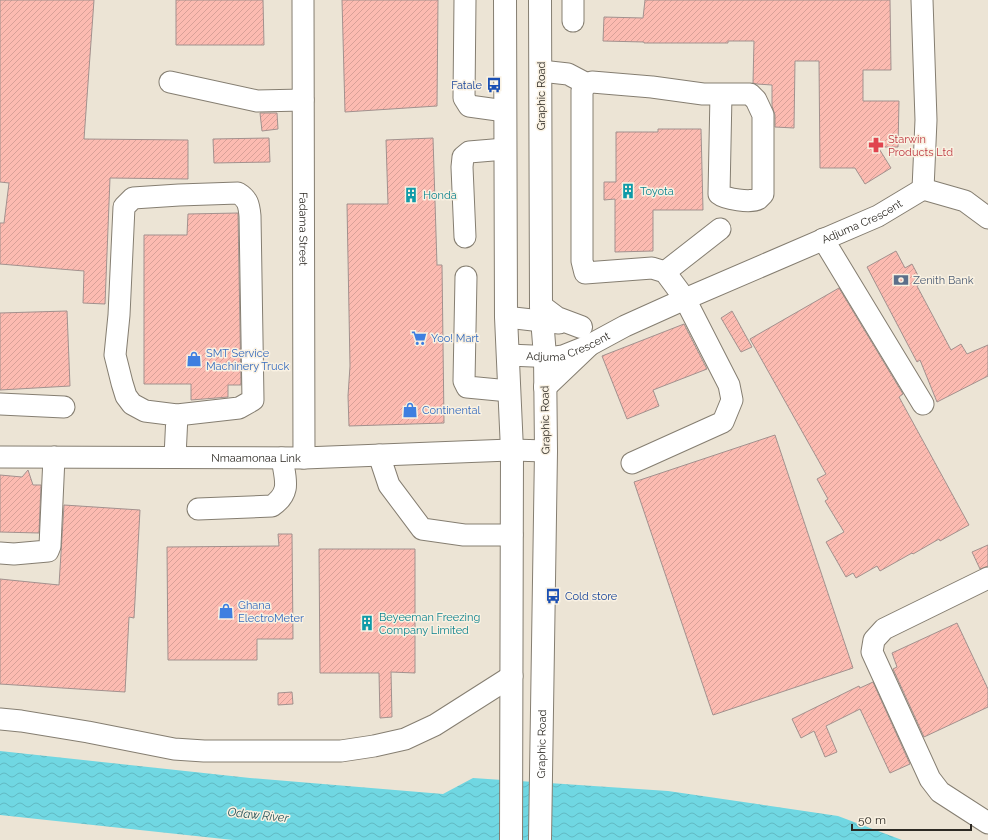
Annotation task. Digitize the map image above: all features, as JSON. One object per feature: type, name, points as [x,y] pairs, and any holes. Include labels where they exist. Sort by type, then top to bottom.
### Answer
[{"type":"main road","points":[[505,0],[506,317],[512,450],[512,840]]},
{"type":"main road","name":"Graphic Road","points":[[540,0],[542,313],[545,356],[546,451],[540,840]]},
{"type":"main road","points":[[542,313],[557,318],[585,336],[545,387]]},
{"type":"street","name":"Fadama Street","points":[[303,0],[304,458]]},
{"type":"street","points":[[465,0],[464,98],[469,106],[505,112]]},
{"type":"street","points":[[573,0],[573,21]]},
{"type":"street","points":[[922,0],[926,120],[923,189],[965,202],[988,218]]},
{"type":"street","points":[[540,72],[568,74],[587,84]]},
{"type":"street","points":[[170,82],[258,101],[303,100]]},
{"type":"street","points":[[632,462],[723,422],[732,400],[729,385],[685,299],[665,272],[652,268],[585,273],[582,261],[582,90],[587,84],[592,82],[652,87],[704,94],[721,94],[750,94],[761,107],[763,115],[763,194],[758,199],[738,200],[723,197],[719,194],[721,94]]},
{"type":"street","points":[[465,237],[462,167],[463,158],[468,152],[505,149]]},
{"type":"street","name":"Adjuma Crescent","points":[[508,355],[563,356],[585,336],[625,326],[878,216],[923,189]]},
{"type":"street","points":[[238,193],[245,197],[249,206],[250,216],[253,400],[239,408],[177,414],[145,411],[132,404],[126,396],[122,383],[115,355],[119,315],[124,206],[133,198],[238,193]]},
{"type":"street","points":[[665,272],[720,230]]},
{"type":"street","points":[[824,239],[923,404]]},
{"type":"street","points":[[466,277],[464,381],[467,387],[509,391]]},
{"type":"street","points":[[506,317],[542,313]]},
{"type":"street","points":[[0,404],[64,407]]},
{"type":"street","points":[[175,457],[177,414]]},
{"type":"street","name":"Nmaamonaa Link","points":[[0,457],[304,458],[512,450],[546,451]]},
{"type":"street","points":[[379,455],[389,485],[422,529],[464,534],[512,535]]},
{"type":"street","points":[[0,553],[14,554],[48,551],[50,546],[54,457]]},
{"type":"street","points":[[198,509],[272,506],[281,500],[286,490],[282,458]]},
{"type":"street","points":[[988,578],[884,629],[874,640],[872,652],[930,779],[940,792],[988,823]]},
{"type":"street","points":[[0,719],[80,731],[174,749],[204,751],[341,751],[405,740],[435,725],[512,676]]},
{"type":"water","name":"Odaw River","points":[[0,751],[250,778],[443,794],[473,778],[668,791],[838,816],[902,840],[233,840],[0,815]]},
{"type":"building","points":[[0,0],[94,0],[84,139],[188,140],[188,179],[110,178],[105,304],[83,303],[84,271],[0,264],[0,223],[4,223],[9,183],[0,182]]},
{"type":"building","points":[[176,0],[263,0],[264,45],[176,45]]},
{"type":"building","points":[[342,0],[438,0],[437,106],[345,112]]},
{"type":"building","points":[[645,0],[890,0],[891,70],[863,70],[863,101],[899,101],[898,147],[878,147],[891,168],[865,184],[855,168],[820,168],[819,61],[795,61],[794,128],[775,127],[775,115],[772,106],[772,85],[753,83],[754,41],[728,41],[728,43],[644,43],[603,41],[604,17],[643,18]]},
{"type":"building","points":[[260,113],[277,113],[278,129],[262,131]]},
{"type":"building","points":[[658,129],[701,129],[703,210],[653,210],[653,251],[615,252],[615,199],[604,200],[604,182],[616,182],[616,132],[658,132]]},
{"type":"building","points":[[269,138],[270,162],[214,163],[213,139]]},
{"type":"building","points":[[433,138],[437,265],[442,265],[444,423],[349,426],[348,396],[350,366],[347,204],[388,204],[386,140]]},
{"type":"building","points":[[238,213],[241,385],[228,385],[228,397],[191,400],[191,384],[144,384],[144,235],[187,235],[188,214]]},
{"type":"building","points":[[896,251],[905,268],[912,264],[922,283],[917,286],[951,350],[961,344],[967,354],[988,345],[988,376],[937,402],[920,360],[917,362],[867,267]]},
{"type":"building","points":[[839,288],[903,394],[899,397],[969,525],[940,541],[939,539],[880,571],[877,566],[856,578],[853,573],[846,577],[826,542],[844,532],[825,501],[828,499],[817,479],[826,474],[750,339]]},
{"type":"building","points":[[67,311],[70,386],[0,390],[0,313]]},
{"type":"building","points":[[732,311],[752,347],[741,352],[721,318]]},
{"type":"building","points":[[684,324],[707,369],[653,390],[659,406],[627,419],[602,356]]},
{"type":"building","points":[[775,435],[853,668],[713,715],[634,482]]},
{"type":"building","points":[[28,470],[33,485],[41,485],[39,533],[0,532],[0,475],[22,477]]},
{"type":"building","points":[[64,505],[140,510],[134,618],[129,617],[125,692],[0,684],[0,579],[59,585]]},
{"type":"building","points":[[278,534],[292,534],[293,639],[257,639],[257,660],[168,660],[167,547],[279,546]]},
{"type":"building","points":[[988,545],[988,566],[980,569],[972,552]]},
{"type":"building","name":"Beyeeman Freezing Company Limited","points":[[319,549],[415,549],[415,673],[391,672],[392,717],[380,718],[379,673],[320,673]]},
{"type":"building","points":[[957,623],[988,689],[988,707],[924,737],[893,669],[897,667],[892,653]]},
{"type":"building","points":[[873,682],[910,764],[890,773],[860,709],[826,726],[837,752],[825,757],[814,731],[801,738],[792,719],[859,686],[860,688]]},
{"type":"building","points":[[292,692],[293,704],[278,705],[278,693]]},
{"type":"place","name":"Fatale","points":[[494,85]]},
{"type":"place","name":"Starwin Products Ltd","points":[[876,145]]},
{"type":"place","name":"Toyota","points":[[628,191]]},
{"type":"place","name":"Honda","points":[[411,195]]},
{"type":"place","name":"Zenith Bank","points":[[901,280]]},
{"type":"place","name":"Yoo! Mart","points":[[419,338]]},
{"type":"place","name":"SMT Service Machinery Truck","points":[[194,359]]},
{"type":"place","name":"Continental","points":[[410,410]]},
{"type":"place","name":"Cold store","points":[[553,596]]},
{"type":"place","name":"Ghana ElectroMeter","points":[[226,611]]},
{"type":"place","name":"Beyeeman Freezing Company Limited","points":[[367,623]]}]
